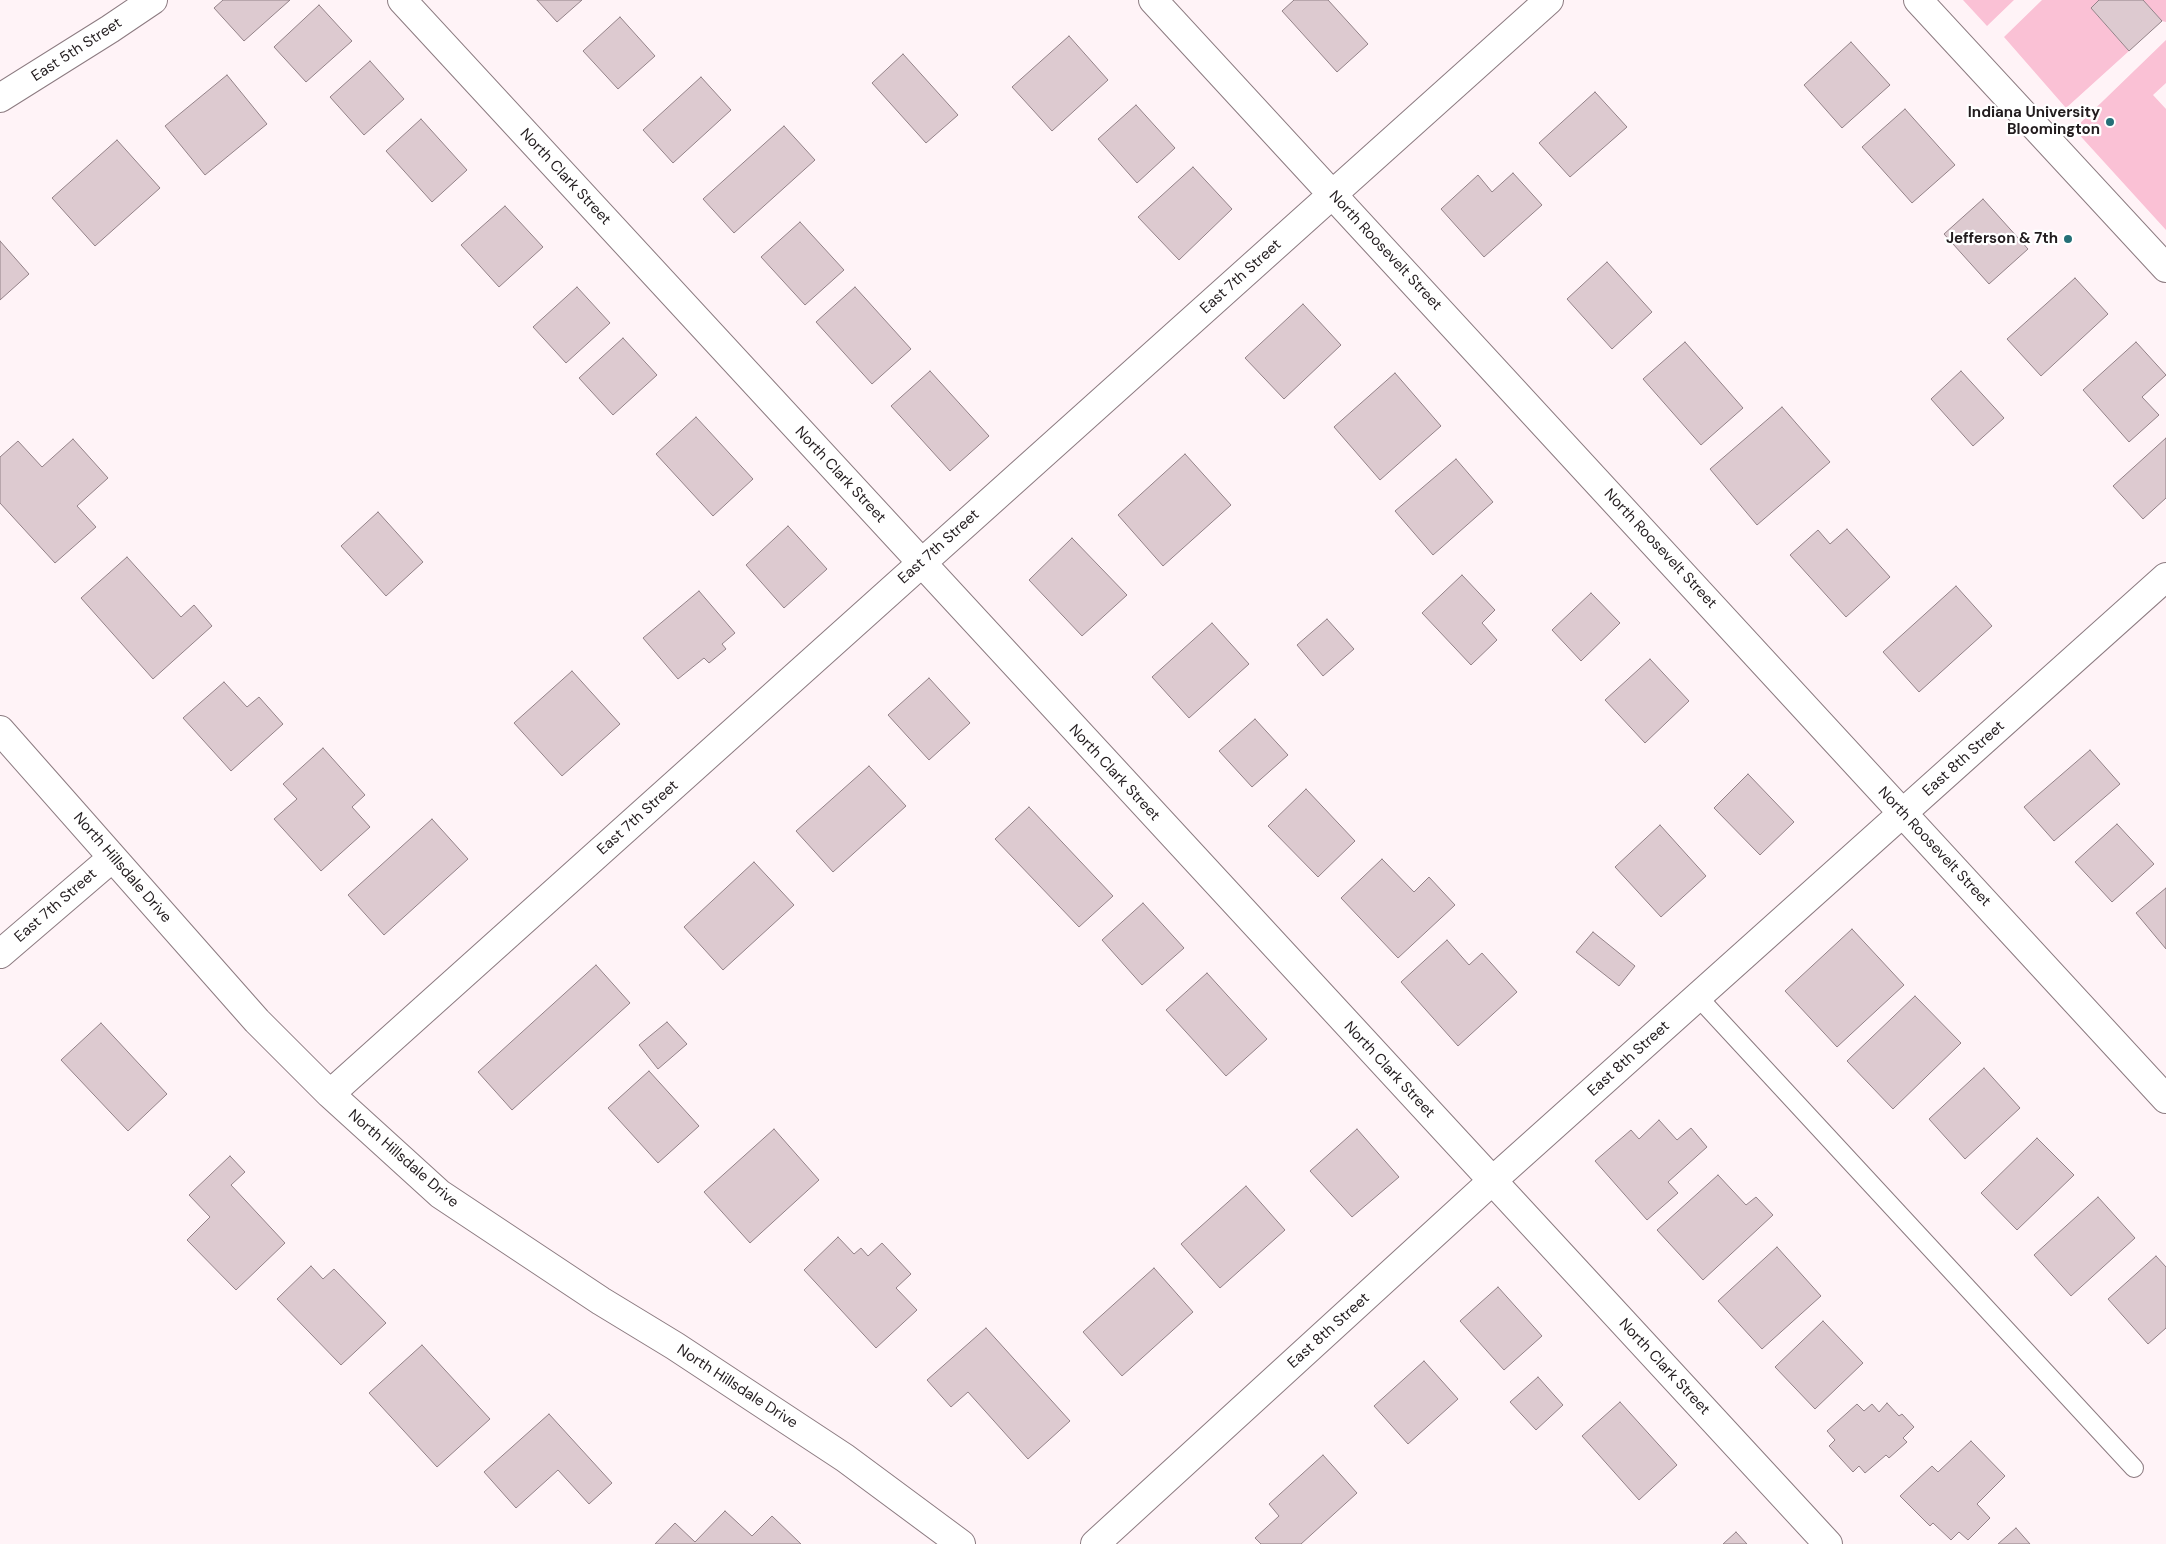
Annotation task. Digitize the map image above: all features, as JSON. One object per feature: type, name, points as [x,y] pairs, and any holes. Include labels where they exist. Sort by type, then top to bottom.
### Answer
[{"type":"street","name":"East 5th Street","points":[[0,98],[153,0]]},
{"type":"street","name":"North Clark Street","points":[[402,0],[1828,1544]]},
{"type":"street","name":"North Roosevelt Street","points":[[1153,0],[2166,1098]]},
{"type":"street","name":"East 7th Street","points":[[330,1094],[1549,0]]},
{"type":"street","points":[[1918,0],[2166,268]]},
{"type":"street","name":"East 8th Street","points":[[1095,1544],[1492,1181],[2166,577]]},
{"type":"street","name":"North Hillsdale Drive","points":[[0,730],[257,1021],[330,1094],[440,1194],[601,1301],[675,1346],[837,1452],[961,1544]]},
{"type":"street","name":"East 7th Street","points":[[0,954],[112,858]]},
{"type":"lane","points":[[1698,997],[2134,1468]]},
{"type":"shaded area","points":[[1963,0],[2014,0],[1987,26]]},
{"type":"shaded area","points":[[2042,0],[2099,0],[2091,8],[2129,51],[2066,108],[2004,37]]},
{"type":"shaded area","points":[[2143,0],[2166,0],[2166,22],[2162,21]]},
{"type":"shaded area","points":[[2166,40],[2166,83],[2153,95],[2166,109],[2166,230],[2074,129]]},
{"type":"building","points":[[223,0],[290,0],[244,41],[214,8]]},
{"type":"building","points":[[537,0],[582,0],[557,22]]},
{"type":"building","points":[[1294,0],[1328,0],[1368,44],[1337,72],[1282,11]]},
{"type":"building","points":[[2099,0],[2143,0],[2162,21],[2129,51],[2091,8]]},
{"type":"building","points":[[319,5],[352,41],[306,82],[274,47]]},
{"type":"building","points":[[620,17],[655,56],[618,89],[583,51]]},
{"type":"building","points":[[1069,36],[1108,80],[1052,131],[1012,87]]},
{"type":"building","points":[[1851,42],[1890,85],[1842,128],[1804,85]]},
{"type":"building","points":[[903,54],[958,115],[926,143],[872,83]]},
{"type":"building","points":[[370,61],[404,99],[364,135],[330,97]]},
{"type":"building","points":[[227,75],[267,124],[205,175],[165,126]]},
{"type":"building","points":[[701,77],[731,110],[673,163],[643,130]]},
{"type":"building","points":[[1595,92],[1627,127],[1570,177],[1539,143]]},
{"type":"building","points":[[1136,105],[1175,148],[1137,183],[1098,139]]},
{"type":"building","points":[[1905,109],[1955,165],[1912,203],[1862,147]]},
{"type":"building","points":[[421,119],[467,170],[432,202],[386,151]]},
{"type":"building","points":[[784,126],[815,160],[734,233],[703,199]]},
{"type":"building","points":[[117,140],[160,188],[95,246],[52,198]]},
{"type":"building","points":[[1193,167],[1232,209],[1179,260],[1138,217]]},
{"type":"building","points":[[1513,173],[1542,205],[1484,257],[1441,209],[1478,175],[1492,192]]},
{"type":"building","points":[[1983,199],[2028,249],[1989,284],[1944,234]]},
{"type":"building","points":[[505,206],[543,247],[499,287],[461,245]]},
{"type":"building","points":[[800,222],[844,270],[805,305],[761,257]]},
{"type":"building","points":[[0,241],[29,274],[0,300]]},
{"type":"building","points":[[1607,262],[1652,312],[1612,349],[1567,299]]},
{"type":"building","points":[[2075,278],[2108,314],[2041,376],[2007,339]]},
{"type":"building","points":[[577,287],[610,323],[566,363],[533,327]]},
{"type":"building","points":[[855,287],[911,349],[872,384],[816,322]]},
{"type":"building","points":[[1303,304],[1341,345],[1284,399],[1245,358]]},
{"type":"building","points":[[623,338],[657,375],[613,415],[579,378]]},
{"type":"building","points":[[1685,342],[1743,408],[1701,445],[1643,379]]},
{"type":"building","points":[[2136,342],[2166,375],[2142,397],[2159,415],[2129,442],[2083,390]]},
{"type":"building","points":[[930,371],[989,436],[950,471],[891,406]]},
{"type":"building","points":[[1961,371],[2004,418],[1973,446],[1931,399]]},
{"type":"building","points":[[1395,373],[1441,426],[1380,480],[1334,427]]},
{"type":"building","points":[[1782,407],[1830,462],[1757,525],[1710,469]]},
{"type":"building","points":[[696,417],[753,479],[713,516],[656,454]]},
{"type":"building","points":[[2166,438],[2166,498],[2143,519],[2113,486]]},
{"type":"building","points":[[73,439],[108,478],[77,506],[96,527],[55,563],[0,503],[0,457],[18,441],[42,467]]},
{"type":"building","points":[[1185,454],[1231,505],[1163,566],[1118,515]]},
{"type":"building","points":[[1456,459],[1493,502],[1433,555],[1395,511]]},
{"type":"building","points":[[378,512],[423,562],[386,596],[341,546]]},
{"type":"building","points":[[788,526],[827,569],[784,608],[746,565]]},
{"type":"building","points":[[1847,529],[1890,577],[1846,617],[1790,555],[1818,530],[1830,544]]},
{"type":"building","points":[[1072,538],[1127,595],[1082,636],[1029,580]]},
{"type":"building","points":[[127,557],[181,617],[194,605],[212,626],[153,679],[81,598]]},
{"type":"building","points":[[1462,575],[1495,610],[1482,623],[1497,640],[1471,665],[1422,613]]},
{"type":"building","points":[[1956,586],[1992,626],[1919,692],[1883,652]]},
{"type":"building","points":[[699,591],[735,633],[722,644],[726,649],[709,663],[704,658],[678,679],[643,638]]},
{"type":"building","points":[[1591,593],[1620,623],[1581,661],[1552,630]]},
{"type":"building","points":[[1327,619],[1354,649],[1323,676],[1297,645]]},
{"type":"building","points":[[1212,623],[1249,664],[1189,718],[1152,677]]},
{"type":"building","points":[[1650,659],[1689,701],[1645,743],[1605,700]]},
{"type":"building","points":[[572,671],[620,724],[562,776],[514,723]]},
{"type":"building","points":[[929,678],[970,723],[929,760],[888,715]]},
{"type":"building","points":[[224,682],[247,707],[259,697],[283,724],[231,771],[183,718]]},
{"type":"building","points":[[1255,719],[1288,755],[1252,787],[1219,751]]},
{"type":"building","points":[[323,748],[365,795],[352,807],[370,827],[321,871],[274,819],[297,799],[283,784]]},
{"type":"building","points":[[2090,750],[2120,784],[2054,841],[2024,807]]},
{"type":"building","points":[[869,766],[906,806],[833,872],[796,831]]},
{"type":"building","points":[[1748,774],[1794,822],[1760,855],[1714,808]]},
{"type":"building","points":[[1306,789],[1355,841],[1318,877],[1268,826]]},
{"type":"building","points":[[1029,807],[1113,896],[1079,927],[995,839]]},
{"type":"building","points":[[432,819],[468,859],[384,935],[348,895]]},
{"type":"building","points":[[2117,824],[2154,864],[2112,902],[2075,862]]},
{"type":"building","points":[[1660,825],[1706,876],[1661,917],[1615,867]]},
{"type":"building","points":[[1382,859],[1414,892],[1429,877],[1455,905],[1398,958],[1341,898]]},
{"type":"building","points":[[754,862],[794,905],[723,970],[684,927]]},
{"type":"building","points":[[2166,888],[2166,949],[2136,913]]},
{"type":"building","points":[[1143,903],[1184,948],[1142,985],[1102,940]]},
{"type":"building","points":[[1852,929],[1904,985],[1837,1047],[1785,991]]},
{"type":"building","points":[[1593,932],[1635,966],[1619,986],[1576,952]]},
{"type":"building","points":[[1447,940],[1469,965],[1482,953],[1517,992],[1458,1046],[1401,982]]},
{"type":"building","points":[[596,965],[630,1003],[512,1110],[478,1072]]},
{"type":"building","points":[[1207,973],[1267,1039],[1226,1076],[1166,1010]]},
{"type":"building","points":[[1915,996],[1961,1043],[1893,1109],[1847,1061]]},
{"type":"building","points":[[667,1022],[687,1044],[658,1069],[639,1045]]},
{"type":"building","points":[[101,1023],[167,1094],[128,1131],[61,1060]]},
{"type":"building","points":[[1984,1068],[2020,1108],[1965,1159],[1929,1119]]},
{"type":"building","points":[[649,1071],[699,1126],[658,1163],[608,1108]]},
{"type":"building","points":[[1659,1120],[1677,1140],[1691,1128],[1707,1147],[1668,1182],[1678,1193],[1647,1220],[1595,1161],[1631,1130],[1639,1139]]},
{"type":"building","points":[[774,1129],[819,1180],[750,1243],[704,1192]]},
{"type":"building","points":[[1357,1129],[1399,1177],[1352,1217],[1310,1171]]},
{"type":"building","points":[[2037,1138],[2074,1175],[2017,1230],[1981,1193]]},
{"type":"building","points":[[230,1156],[245,1172],[231,1185],[285,1243],[236,1290],[187,1240],[210,1217],[189,1195]]},
{"type":"building","points":[[1718,1175],[1746,1205],[1756,1197],[1773,1215],[1703,1280],[1657,1230]]},
{"type":"building","points":[[1246,1186],[1285,1230],[1220,1288],[1181,1244]]},
{"type":"building","points":[[2098,1197],[2135,1238],[2071,1296],[2034,1255]]},
{"type":"building","points":[[838,1237],[854,1254],[861,1248],[868,1256],[882,1243],[911,1274],[896,1288],[917,1310],[876,1348],[804,1270]]},
{"type":"building","points":[[1777,1247],[1821,1296],[1762,1349],[1718,1301]]},
{"type":"building","points":[[2156,1256],[2166,1267],[2166,1328],[2148,1344],[2108,1299]]},
{"type":"building","points":[[311,1266],[323,1279],[334,1269],[386,1323],[341,1365],[277,1299]]},
{"type":"building","points":[[1154,1268],[1193,1312],[1122,1376],[1083,1332]]},
{"type":"building","points":[[1498,1287],[1542,1336],[1504,1370],[1460,1321]]},
{"type":"building","points":[[1823,1321],[1863,1363],[1815,1409],[1775,1367]]},
{"type":"building","points":[[986,1328],[1070,1421],[1028,1459],[968,1392],[951,1407],[927,1380]]},
{"type":"building","points":[[422,1345],[490,1419],[437,1467],[369,1393]]},
{"type":"building","points":[[1424,1361],[1458,1399],[1408,1444],[1374,1406]]},
{"type":"building","points":[[1538,1377],[1563,1405],[1536,1430],[1510,1402]]},
{"type":"building","points":[[1620,1402],[1677,1465],[1639,1500],[1582,1436]]},
{"type":"building","points":[[1887,1403],[1899,1416],[1902,1414],[1914,1427],[1903,1438],[1907,1442],[1889,1458],[1886,1455],[1865,1473],[1859,1466],[1853,1472],[1829,1446],[1835,1440],[1827,1431],[1857,1404],[1864,1411],[1872,1404],[1879,1412]]},
{"type":"building","points":[[549,1414],[612,1483],[589,1504],[558,1470],[516,1508],[484,1472]]},
{"type":"building","points":[[1971,1441],[2005,1476],[1977,1504],[1990,1518],[1968,1540],[1959,1532],[1951,1540],[1933,1523],[1930,1526],[1900,1496],[1932,1466],[1938,1472]]},
{"type":"building","points":[[1323,1455],[1357,1493],[1301,1544],[1261,1544],[1255,1538],[1279,1516],[1269,1504]]},
{"type":"building","points":[[725,1511],[752,1536],[772,1516],[801,1544],[655,1544],[675,1523],[695,1542]]},
{"type":"building","points":[[2016,1528],[2030,1544],[1998,1544]]},
{"type":"building","points":[[1736,1532],[1747,1544],[1723,1544]]},
{"type":"place","name":"Indiana University Bloomington","points":[[2110,122]]},
{"type":"place","name":"Jefferson & 7th","points":[[2068,239]]}]
